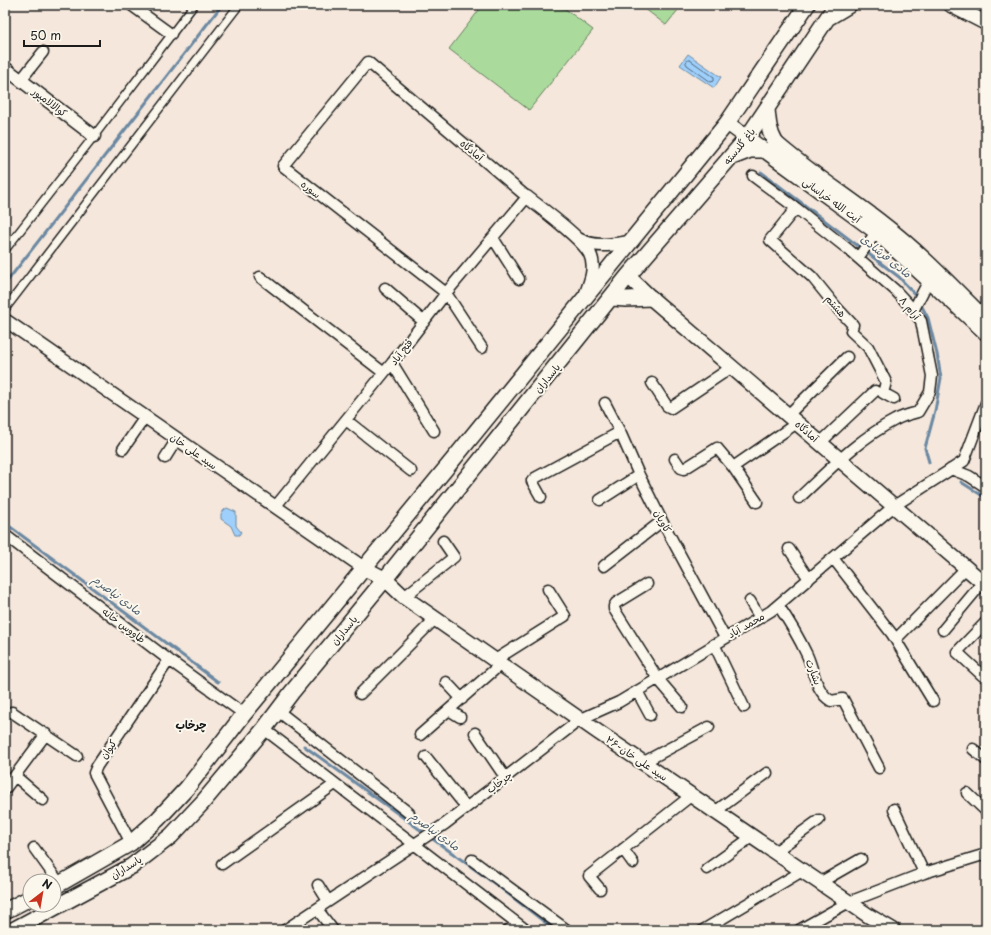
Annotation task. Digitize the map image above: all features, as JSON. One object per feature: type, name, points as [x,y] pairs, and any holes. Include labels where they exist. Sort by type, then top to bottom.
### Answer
[{"type":"main road","points":[[628,276],[610,265],[727,123],[807,5]]},
{"type":"main road","points":[[832,11],[849,5]]},
{"type":"main road","points":[[951,5],[986,23]]},
{"type":"main road","name":"باغ گلدسته","points":[[628,276],[747,138],[832,11]]},
{"type":"main road","points":[[767,109],[768,122],[774,147]]},
{"type":"main road","points":[[727,123],[747,138],[774,147]]},
{"type":"main road","points":[[729,158],[750,150],[774,147]]},
{"type":"main road","name":"آیت الله خراسانی","points":[[774,147],[876,232],[986,334]]},
{"type":"main road","name":"آیت الله خراسانی","points":[[774,147],[882,222],[922,256],[986,320]]},
{"type":"main road","name":"پاسداران","points":[[62,882],[131,843],[158,819],[187,788],[244,714],[610,265]]},
{"type":"main road","name":"آمادگاه","points":[[628,276],[651,298],[984,583]]},
{"type":"main road","name":"پاسداران","points":[[13,930],[132,866],[171,836],[203,802],[385,580],[628,276]]},
{"type":"main road","points":[[585,296],[596,292],[608,302],[626,299],[651,298]]},
{"type":"main road","points":[[384,544],[383,558],[387,563],[392,565],[405,555]]},
{"type":"main road","name":"سید علی خان","points":[[364,568],[385,580]]},
{"type":"main road","name":"۲۶-سید علی خان","points":[[385,580],[404,597],[498,662],[804,870],[869,916],[893,930]]},
{"type":"main road","points":[[5,911],[22,902]]},
{"type":"street","points":[[131,5],[171,34]]},
{"type":"street","points":[[5,250],[194,5]]},
{"type":"street","points":[[5,309],[239,5]]},
{"type":"street","points":[[21,80],[43,52]]},
{"type":"street","name":"آمادگاه","points":[[368,62],[577,238],[587,244],[609,245],[629,242]]},
{"type":"street","name":"سوره","points":[[368,62],[283,166],[446,293]]},
{"type":"street","name":"کوالالامپور","points":[[5,68],[94,136]]},
{"type":"street","name":"۸ آرام","points":[[753,176],[796,208],[895,290],[921,322],[932,376],[930,392],[918,412],[895,420],[865,439],[840,459],[799,498]]},
{"type":"street","name":"فتح آباد","points":[[275,507],[392,363],[446,293],[527,197]]},
{"type":"street","name":"هشتم","points":[[796,208],[770,240],[812,277],[838,309],[854,325],[851,331],[868,348],[886,382],[883,393],[894,399]]},
{"type":"street","points":[[858,258],[876,232]]},
{"type":"street","points":[[493,238],[519,279]]},
{"type":"street","name":"آمادگاه","points":[[577,238],[590,254],[593,270],[591,282],[585,296]]},
{"type":"street","points":[[260,277],[384,373]]},
{"type":"street","points":[[913,311],[929,280]]},
{"type":"street","points":[[385,288],[424,322]]},
{"type":"street","points":[[446,293],[482,348]]},
{"type":"street","name":"سید علی خان","points":[[5,320],[364,568]]},
{"type":"street","points":[[733,467],[792,419],[847,357]]},
{"type":"street","points":[[392,363],[434,431]]},
{"type":"street","points":[[652,383],[667,406],[671,408],[732,367]]},
{"type":"street","points":[[820,443],[875,391]]},
{"type":"street","name":"کاویان","points":[[605,403],[662,521],[725,638]]},
{"type":"street","name":"محمد آباد","points":[[581,719],[619,702],[778,606],[894,506],[964,461],[986,403]]},
{"type":"street","points":[[122,449],[145,417]]},
{"type":"street","points":[[346,420],[411,471]]},
{"type":"street","points":[[540,497],[532,481],[535,478],[620,432]]},
{"type":"street","points":[[165,458],[177,439]]},
{"type":"street","points":[[675,459],[681,468],[684,469],[717,448],[733,467],[757,502]]},
{"type":"street","points":[[951,469],[969,476],[986,487]]},
{"type":"street","points":[[600,500],[639,475]]},
{"type":"street","points":[[604,566],[662,521]]},
{"type":"street","name":"طاووس خانه","points":[[5,535],[169,660],[244,714]]},
{"type":"street","points":[[404,597],[457,560],[443,541]]},
{"type":"street","points":[[789,549],[809,579]]},
{"type":"street","points":[[833,558],[896,640],[933,701]]},
{"type":"street","points":[[896,640],[966,568]]},
{"type":"street","points":[[943,630],[984,583]]},
{"type":"street","points":[[647,584],[616,603],[614,609],[658,679],[682,707]]},
{"type":"street","points":[[420,735],[462,699],[498,662],[565,616],[548,589]]},
{"type":"street","points":[[750,601],[760,618]]},
{"type":"street","name":"بشارت","points":[[778,606],[788,619],[806,653],[817,685],[825,696],[831,701],[840,699],[844,701],[880,768]]},
{"type":"street","points":[[360,694],[436,619]]},
{"type":"street","points":[[983,676],[957,652],[986,622]]},
{"type":"street","points":[[714,644],[744,707]]},
{"type":"street","name":"کیوان","points":[[131,843],[94,773],[97,766],[169,660]]},
{"type":"street","points":[[446,682],[462,699]]},
{"type":"street","points":[[637,691],[650,715]]},
{"type":"street","points":[[449,710],[460,717]]},
{"type":"street","points":[[278,711],[409,813]]},
{"type":"street","points":[[12,712],[77,756]]},
{"type":"street","name":"چرخاب","points":[[285,930],[445,824],[581,719]]},
{"type":"street","points":[[644,762],[709,727]]},
{"type":"street","points":[[264,729],[522,927]]},
{"type":"street","points":[[474,733],[505,777]]},
{"type":"street","points":[[5,789],[46,734]]},
{"type":"street","points":[[973,749],[986,760]]},
{"type":"street","points":[[426,757],[466,807]]},
{"type":"street","points":[[716,811],[767,773]]},
{"type":"street","points":[[15,776],[43,800]]},
{"type":"street","points":[[222,864],[335,784]]},
{"type":"street","points":[[967,793],[986,811]]},
{"type":"street","points":[[600,889],[589,876],[692,795]]},
{"type":"street","points":[[894,809],[924,873]]},
{"type":"street","points":[[776,851],[819,820]]},
{"type":"street","points":[[707,869],[753,836]]},
{"type":"street","points":[[34,848],[50,873]]},
{"type":"street","points":[[623,849],[633,863]]},
{"type":"street","points":[[799,930],[849,902],[924,873],[986,854]]},
{"type":"street","points":[[821,882],[861,859]]},
{"type":"street","points":[[472,860],[567,930]]},
{"type":"street","points":[[703,930],[804,870]]},
{"type":"street","points":[[318,885],[328,901]]},
{"type":"street","points":[[317,909],[333,930]]},
{"type":"street","points":[[869,916],[876,930]]},
{"type":"street","points":[[508,930],[522,927]]},
{"type":"green space","points":[[483,5],[560,5],[593,30],[529,110],[449,49]]},
{"type":"green space","points":[[640,5],[682,5],[666,25]]},
{"type":"water","points":[[688,54],[721,77],[714,88],[680,65]]},
{"type":"water","points":[[227,508],[236,512],[236,526],[241,532],[239,535],[235,535],[231,526],[221,519],[221,514]]},
{"type":"waterway","points":[[5,284],[222,5]]},
{"type":"waterway","name":"مادی فرشادی","points":[[761,172],[899,277],[917,297]]},
{"type":"waterway","name":"مادی فرشادی","points":[[920,303],[928,318],[941,378],[935,411],[925,448],[929,462]]},
{"type":"waterway","name":"مادی فرشادی","points":[[961,482],[986,498]]},
{"type":"waterway","name":"مادی نیاصرم","points":[[5,523],[218,682]]},
{"type":"waterway","name":"مادی نیاصرم","points":[[304,746],[426,834]]},
{"type":"waterway","name":"مادی نیاصرم","points":[[430,837],[498,886],[555,930]]},
{"type":"district","name":"چرخاب","points":[[191,725]]}]
